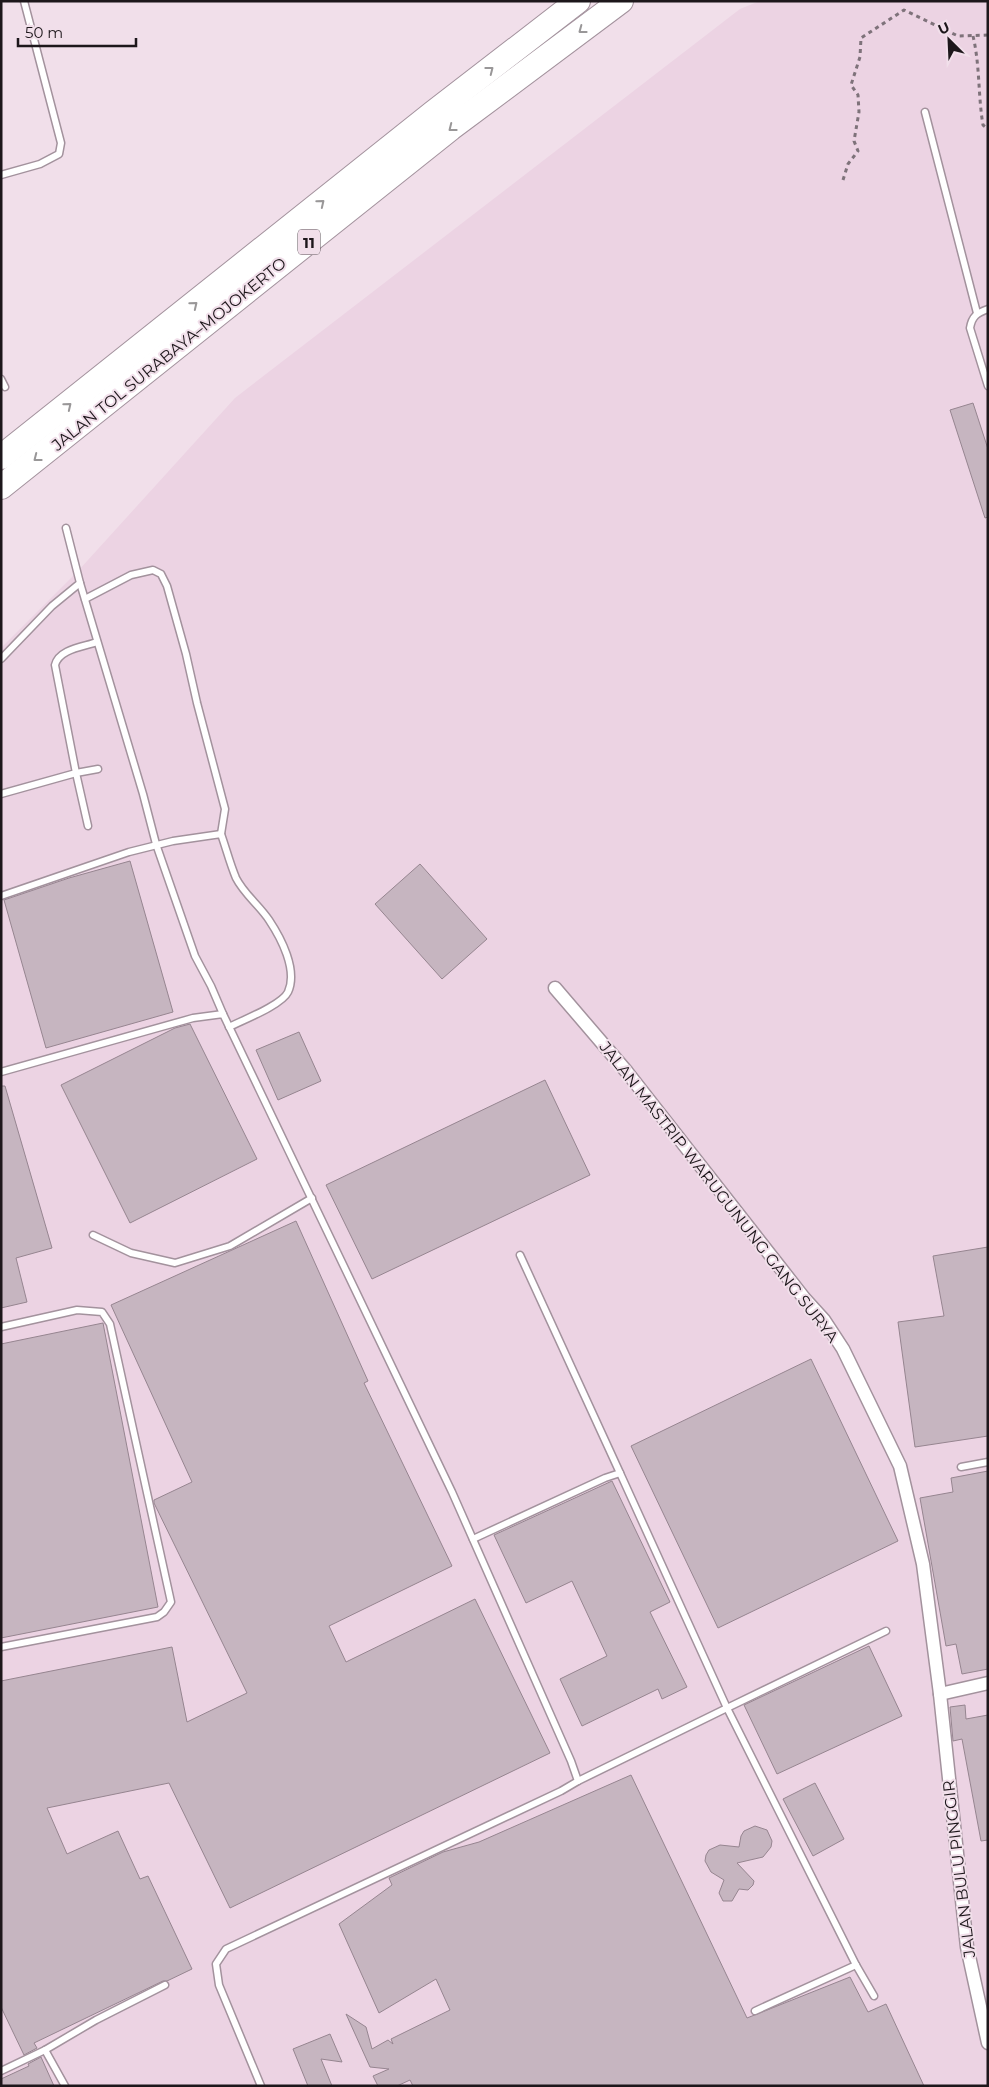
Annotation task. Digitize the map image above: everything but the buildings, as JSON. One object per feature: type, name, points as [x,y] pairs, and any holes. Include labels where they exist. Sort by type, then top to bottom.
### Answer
[{"type":"highway","name":"JALAN TOL SURABAYA–MOJOKERTO","points":[[1,458],[434,113],[578,1]]},
{"type":"highway","name":"JALAN TOL SURABAYA–MOJOKERTO","points":[[1,487],[451,128],[621,1]]},
{"type":"street","name":"JALAN MASTRIP WARUGUNUNG GANG SURYA","points":[[555,988],[627,1072],[804,1298],[824,1320],[843,1349],[900,1466],[923,1564],[940,1694]]},
{"type":"street","points":[[940,1694],[988,1683]]},
{"type":"street","name":"JALAN BULU PINGGIR","points":[[940,1694],[967,1947],[988,2043]]},
{"type":"lane","points":[[1,175],[40,164],[59,154],[61,143],[27,5],[24,1]]},
{"type":"lane","points":[[925,112],[977,313]]},
{"type":"lane","points":[[988,309],[977,313],[972,320],[970,328],[988,386]]},
{"type":"lane","points":[[1,379],[5,387]]},
{"type":"lane","points":[[66,528],[80,583],[156,844],[195,956],[312,1198],[473,1540],[571,1761],[578,1781]]},
{"type":"lane","points":[[85,600],[131,575],[152,570],[160,574],[167,586],[186,654],[196,703],[225,808],[221,834],[236,878],[248,896],[270,921],[284,948],[291,974],[288,992],[276,1003],[229,1027]]},
{"type":"lane","points":[[1,659],[52,606],[80,583]]},
{"type":"lane","points":[[88,826],[55,665],[57,658],[63,653],[97,642]]},
{"type":"lane","points":[[1,794],[76,773],[98,769]]},
{"type":"lane","points":[[1,896],[156,844],[221,834]]},
{"type":"lane","points":[[1,1072],[193,1018],[222,1014]]},
{"type":"lane","points":[[93,1235],[131,1253],[175,1262],[230,1246],[312,1198]]},
{"type":"lane","points":[[520,1255],[727,1708],[856,1966],[874,1996]]},
{"type":"lane","points":[[1,1327],[77,1310],[102,1312],[110,1324],[171,1602],[164,1612],[157,1617],[1,1647]]},
{"type":"lane","points":[[961,1467],[988,1462]]},
{"type":"lane","points":[[473,1540],[605,1478],[620,1473]]},
{"type":"lane","points":[[261,2086],[219,1986],[216,1964],[226,1949],[561,1791],[886,1631]]},
{"type":"lane","points":[[755,2012],[856,1966]]},
{"type":"lane","points":[[1,2071],[45,2050],[96,2020],[165,1985]]},
{"type":"lane","points":[[45,2050],[65,2086]]},
{"type":"path","points":[[843,180],[848,164],[858,151],[854,141],[859,112],[858,95],[850,85],[860,57],[860,38],[904,10],[958,36],[988,35]]},
{"type":"path","points":[[973,36],[976,49],[979,99],[983,125],[988,129]]},
{"type":"shaded area","points":[[760,1],[988,1],[988,2086],[1,2086],[1,648],[78,571],[235,398],[740,9]]}]
